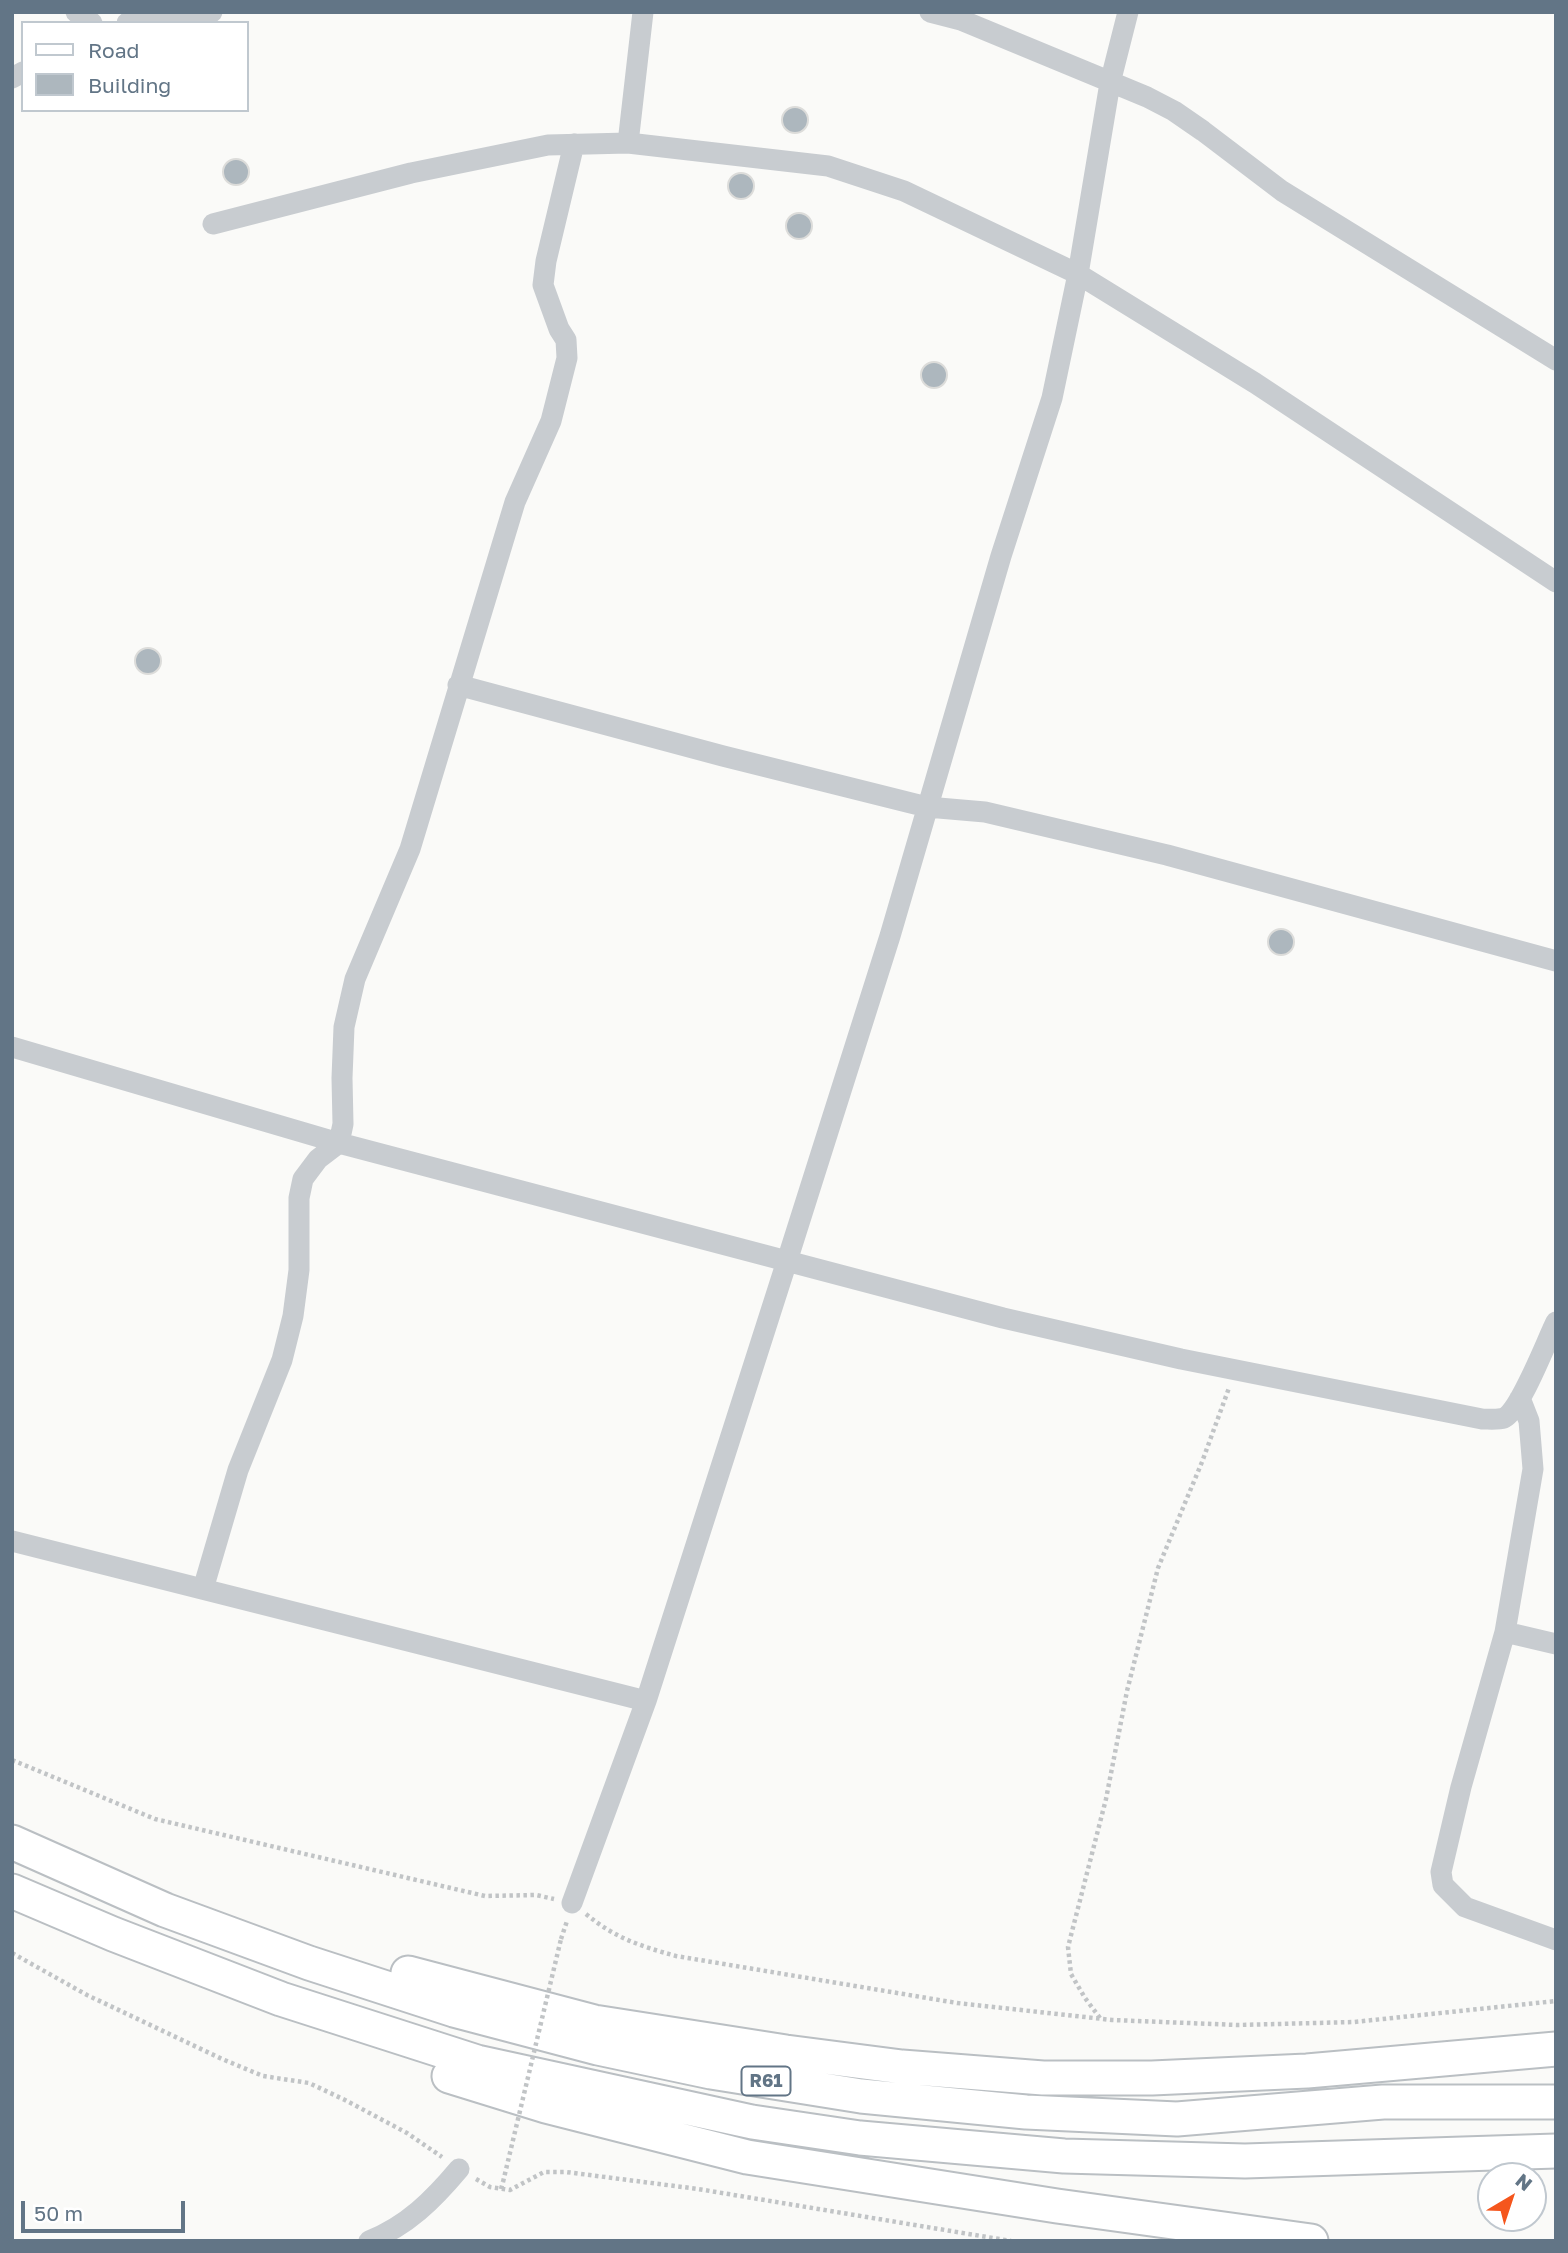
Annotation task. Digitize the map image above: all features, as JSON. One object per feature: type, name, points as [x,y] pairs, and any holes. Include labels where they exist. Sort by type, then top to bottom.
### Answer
[{"type":"main road","points":[[12,1826],[93,1863],[308,1945],[594,2022],[786,2052],[902,2067],[1043,2078],[1152,2078],[1307,2071],[1556,2049]]},
{"type":"main road","name":"R61","points":[[12,1842],[164,1910],[322,1967],[454,2010],[598,2048],[711,2072],[861,2096],[1026,2112],[1177,2119],[1383,2102],[1556,2102]]},
{"type":"main road","points":[[19,1894],[83,1934],[289,2021],[455,2078],[636,2130],[747,2157],[828,2171],[1057,2207],[1311,2241]]},
{"type":"main road","name":"R61","points":[[19,1894],[281,1999],[477,2062],[752,2122],[860,2138],[1065,2156],[1245,2161],[1556,2151]]},
{"type":"street","points":[[142,21],[212,12]]},
{"type":"street","points":[[628,143],[643,12]]},
{"type":"street","points":[[930,12],[961,20],[1147,97],[1174,111],[1282,191],[1556,360]]},
{"type":"street","points":[[572,1903],[646,1701],[787,1261],[890,936],[1001,556],[1052,398],[1078,274],[1110,83],[1128,12]]},
{"type":"street","points":[[213,223],[411,173],[548,145],[628,143],[828,166],[904,191],[1078,274],[1255,383],[1556,582]]},
{"type":"street","points":[[204,1589],[238,1470],[282,1360],[293,1316],[299,1270],[299,1198],[303,1179],[318,1160],[338,1143],[343,1124],[344,1027],[355,979],[410,849],[515,502],[551,421],[567,358],[566,340],[542,285],[574,144]]},
{"type":"street","points":[[458,685],[927,807],[985,812],[1167,855],[1556,961]]},
{"type":"street","points":[[12,1047],[338,1143],[1003,1318],[1236,1370],[1482,1419],[1502,1419],[1512,1411],[1554,1329]]},
{"type":"street","points":[[1520,1398],[1529,1421],[1533,1469],[1505,1632],[1461,1787],[1441,1872],[1443,1885],[1465,1908],[1556,1940]]},
{"type":"street","points":[[12,1541],[646,1701]]},
{"type":"street","points":[[1505,1632],[1556,1644]]},
{"type":"street","points":[[369,2241],[415,2216],[436,2197],[459,2169]]},
{"type":"path","points":[[1101,2019],[1071,1974],[1068,1947],[1106,1799],[1127,1691],[1158,1568],[1236,1370]]},
{"type":"path","points":[[12,1760],[155,1819],[485,1896],[536,1895],[572,1903],[604,1929],[632,1943],[676,1956],[957,2003],[1101,2019],[1238,2025],[1354,2022],[1556,2001]]},
{"type":"path","points":[[502,2189],[561,1939]]},
{"type":"path","points":[[12,1953],[87,1995],[222,2059],[263,2076],[309,2083],[345,2100],[407,2133],[482,2183],[502,2189],[515,2188],[544,2172],[566,2172],[698,2189],[1011,2241]]},
{"type":"building","points":[[795,107],[804,111],[808,120],[804,129],[795,133],[786,129],[782,120],[786,111]]},
{"type":"building","points":[[236,159],[245,163],[249,172],[245,181],[236,185],[227,181],[223,172],[227,163]]},
{"type":"building","points":[[741,173],[750,177],[754,186],[750,195],[741,199],[732,195],[728,186],[732,177]]},
{"type":"building","points":[[799,213],[808,217],[812,226],[808,235],[799,239],[790,235],[786,226],[790,217]]},
{"type":"building","points":[[934,362],[943,366],[947,375],[943,384],[934,388],[925,384],[921,375],[925,366]]},
{"type":"building","points":[[148,648],[157,652],[161,661],[157,670],[148,674],[139,670],[135,661],[139,652]]},
{"type":"building","points":[[1281,929],[1290,933],[1294,942],[1290,951],[1281,955],[1272,951],[1268,942],[1272,933]]}]
